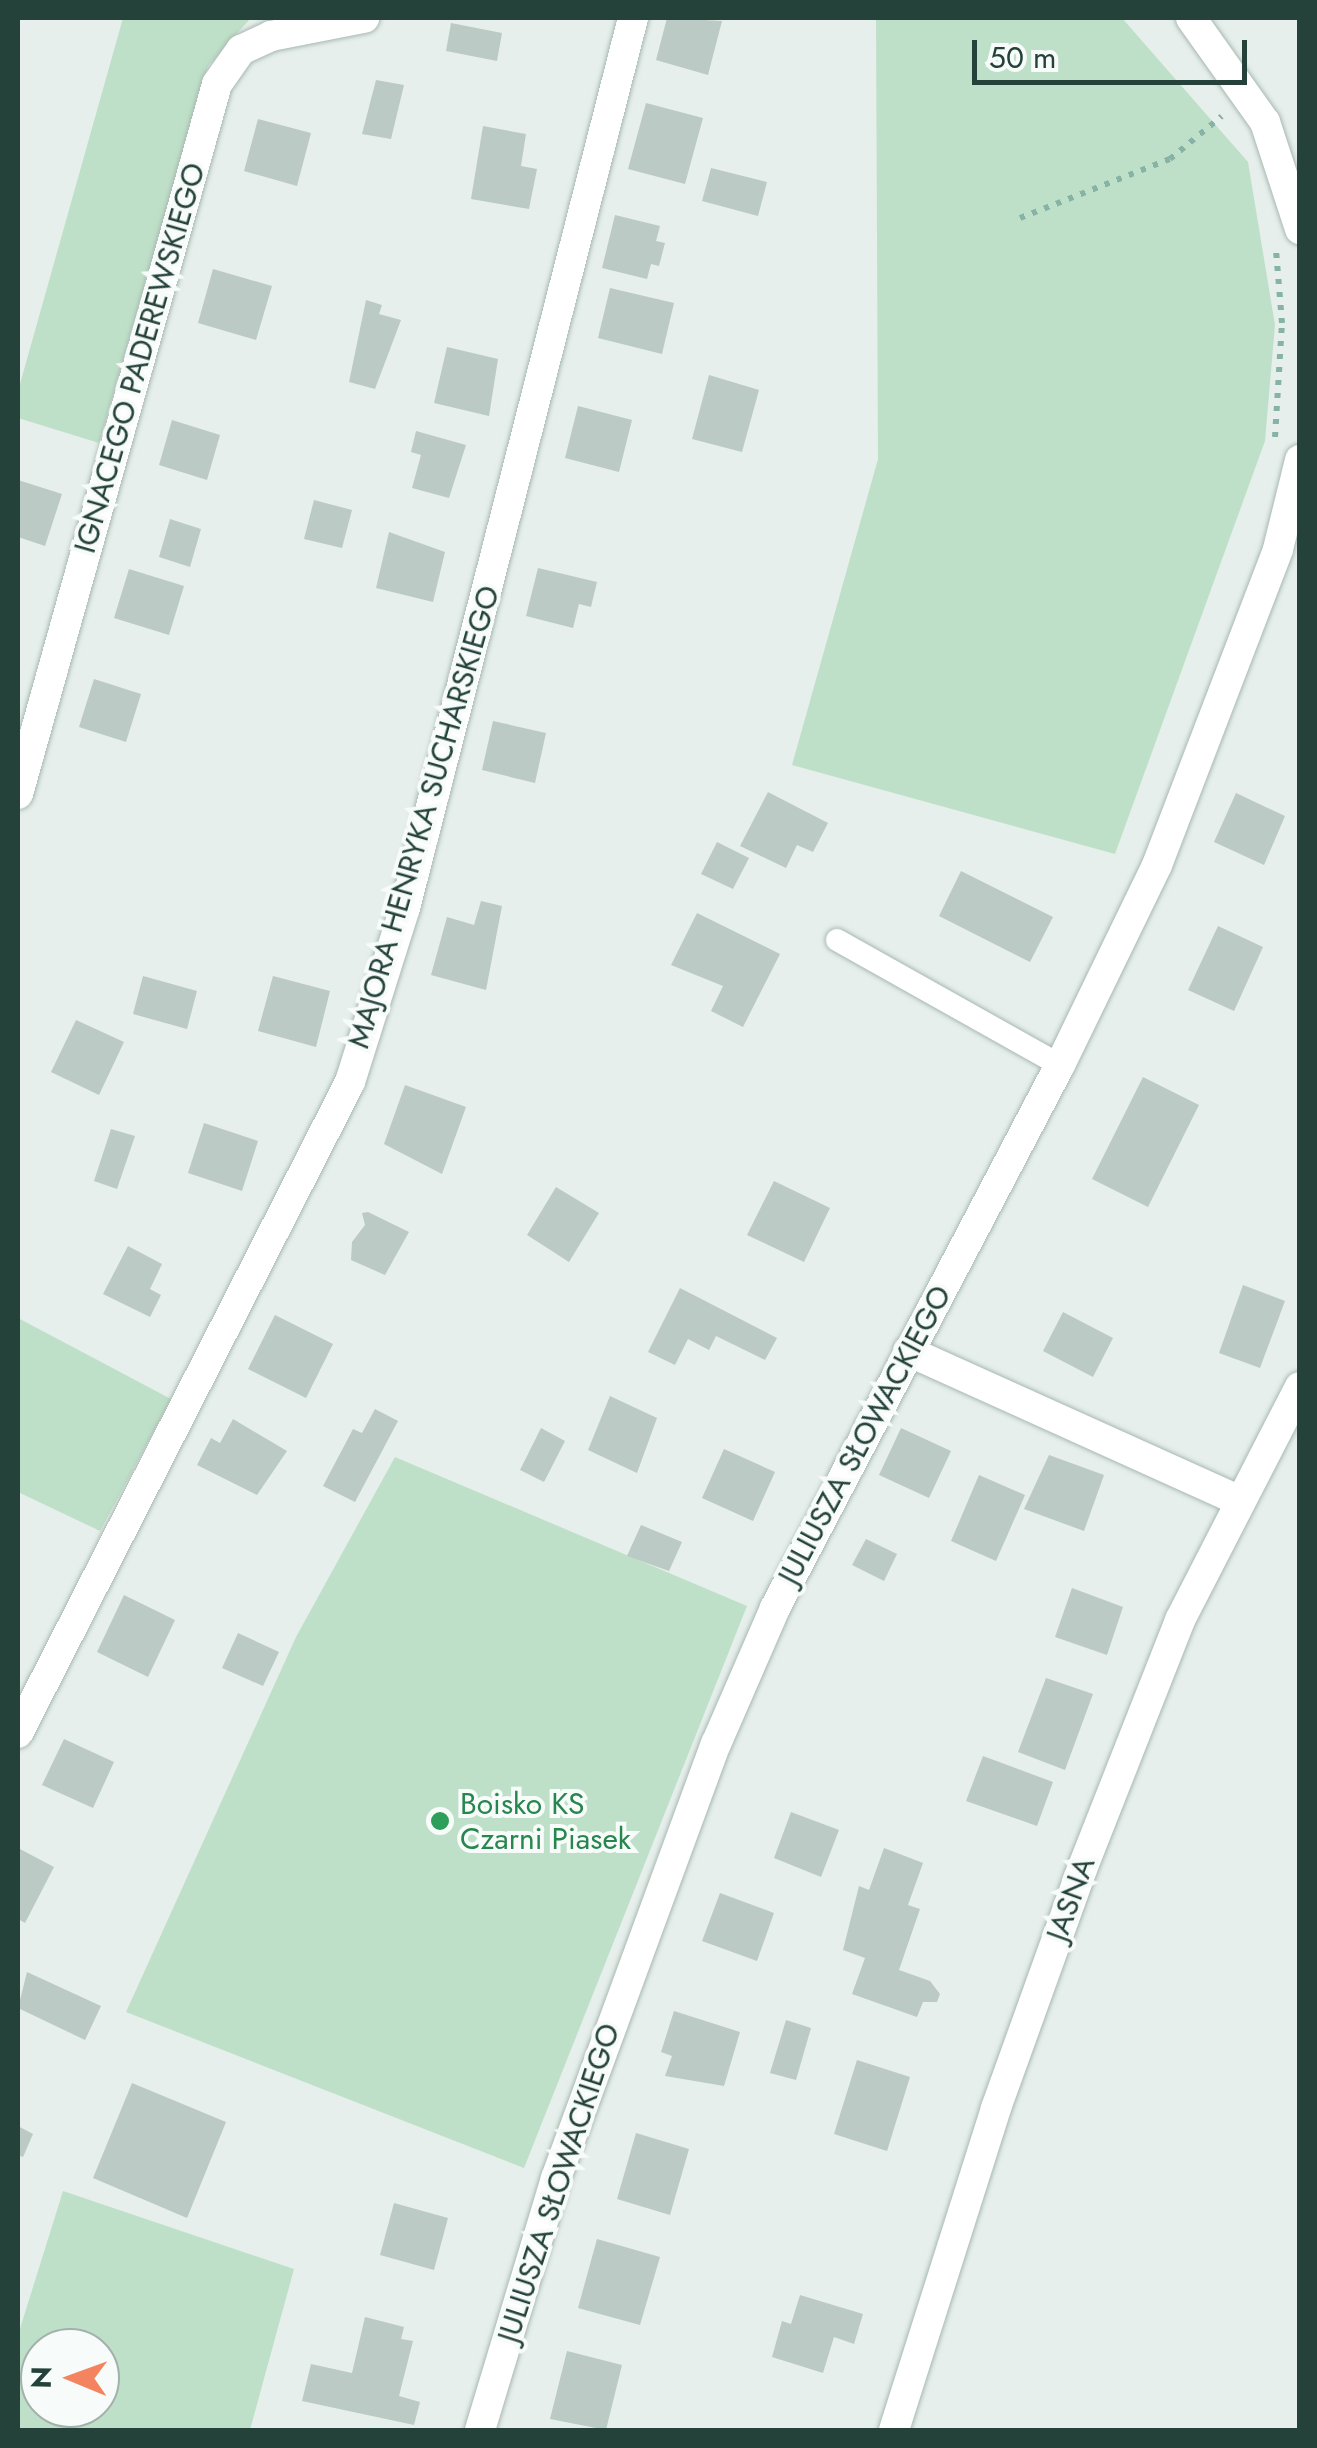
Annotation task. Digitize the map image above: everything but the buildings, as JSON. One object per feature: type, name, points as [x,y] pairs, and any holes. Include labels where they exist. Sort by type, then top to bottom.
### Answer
[{"type":"street","name":"IGNACEGO PADEREWSKIEGO","points":[[18,794],[217,84],[241,50],[271,36],[364,18]]},
{"type":"street","name":"MAJORA HENRYKA SUCHARSKIEGO","points":[[18,1733],[350,1082],[405,908],[633,18]]},
{"type":"street","points":[[1192,18],[1232,67],[1294,177],[1287,231]]},
{"type":"street","name":"JULIUSZA SŁOWACKIEGO","points":[[480,2430],[556,2178],[656,1894],[775,1608],[1060,1065],[1157,865],[1278,549],[1285,458]]},
{"type":"street","points":[[908,1351],[1240,1502]]},
{"type":"street","name":"JASNA","points":[[894,2430],[996,2108],[1082,1869],[1180,1620],[1300,1387]]},
{"type":"lane","points":[[838,940],[1060,1065]]},
{"type":"path","points":[[1221,101],[1236,124]]},
{"type":"path","points":[[1020,218],[1170,158],[1228,111]]},
{"type":"path","points":[[1285,458],[1282,323],[1287,231]]},
{"type":"green space","points":[[123,18],[250,19],[208,66],[99,443],[18,418],[18,391]]},
{"type":"green space","points":[[876,18],[1122,18],[1248,162],[1275,325],[1265,441],[1115,854],[792,765],[878,459]]},
{"type":"green space","points":[[18,1318],[171,1399],[100,1531],[18,1492]]},
{"type":"green space","name":"Boisko KS Czarni Piasek","points":[[395,1457],[747,1606],[524,2168],[126,2012],[296,1637]]},
{"type":"green space","points":[[63,2191],[294,2269],[250,2430],[18,2430],[20,2329],[20,2428],[120,2428],[120,2328],[20,2328]]},
{"type":"place","name":"Boisko KS Czarni Piasek","points":[[440,1821]]}]
